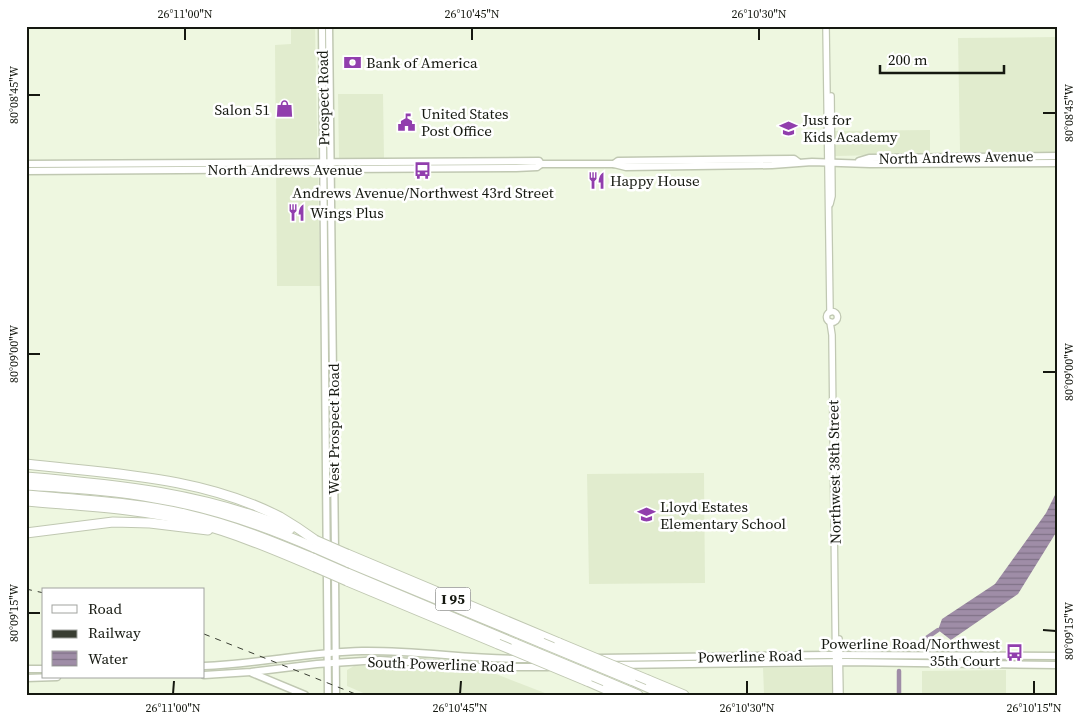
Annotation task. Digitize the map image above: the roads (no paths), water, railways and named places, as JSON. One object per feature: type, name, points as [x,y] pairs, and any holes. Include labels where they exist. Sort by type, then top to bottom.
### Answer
[{"type":"highway","points":[[26,464],[141,476],[193,486],[265,510],[315,544]]},
{"type":"highway","name":"I 95","points":[[26,477],[119,485],[180,495],[248,513],[347,558],[684,695]]},
{"type":"highway","points":[[26,485],[126,493],[186,504],[246,520],[315,544]]},
{"type":"highway","points":[[26,495],[128,504],[188,514],[248,532],[347,577],[638,695]]},
{"type":"highway","points":[[26,502],[150,514],[194,522],[315,563]]},
{"type":"highway","points":[[26,533],[120,522],[223,531]]},
{"type":"highway","points":[[347,558],[665,695]]},
{"type":"highway","name":"I 95","points":[[347,577],[619,695]]},
{"type":"main road","name":"Prospect Road","points":[[322,26],[328,166]]},
{"type":"main road","name":"Prospect Road","points":[[328,166],[329,26]]},
{"type":"main road","name":"North Andrews Avenue","points":[[856,162],[869,158],[1057,156]]},
{"type":"main road","points":[[947,164],[953,157]]},
{"type":"main road","points":[[925,164],[933,158]]},
{"type":"main road","name":"North Andrews Avenue","points":[[26,171],[539,161],[541,164],[614,164],[618,161],[635,160],[744,159],[794,159],[798,162],[925,164],[1057,162]]},
{"type":"main road","points":[[454,168],[460,162]]},
{"type":"main road","name":"North Andrews Avenue","points":[[26,164],[454,168],[537,168],[541,164]]},
{"type":"main road","name":"West Prospect Road","points":[[328,166],[336,695]]},
{"type":"main road","name":"West Prospect Road","points":[[328,166],[328,695]]},
{"type":"main road","name":"South Powerline Road","points":[[205,666],[328,653],[404,651],[443,655]]},
{"type":"main road","name":"Powerline Road","points":[[443,655],[515,659],[734,656],[1057,665]]},
{"type":"main road","points":[[719,664],[722,660],[734,656]]},
{"type":"main road","name":"Powerline Road","points":[[680,664],[837,658],[1057,656]]},
{"type":"main road","points":[[693,664],[710,657]]},
{"type":"main road","points":[[491,667],[515,659]]},
{"type":"main road","name":"South Powerline Road","points":[[205,675],[251,672],[336,662],[408,661],[491,667],[680,664]]},
{"type":"main road","points":[[27,672],[42,669]]},
{"type":"main road","points":[[27,672],[42,674]]},
{"type":"main road","points":[[251,672],[304,695]]},
{"type":"street","points":[[828,26],[829,162]]},
{"type":"street","name":"Northwest 38th Street","points":[[829,162],[832,312],[826,317],[833,322],[836,695]]},
{"type":"street","name":"Northwest 38th Street","points":[[837,658],[840,695]]},
{"type":"water","points":[[1057,491],[1057,531],[1018,594],[951,640],[938,630],[942,619],[995,584],[1046,513]]},
{"type":"waterway","points":[[912,648],[938,630]]},
{"type":"waterway","points":[[899,671],[899,695]]},
{"type":"railway","points":[[26,589],[42,593]]},
{"type":"railway","points":[[205,634],[358,695]]},
{"type":"place","name":"Bank of America","points":[[352,62]]},
{"type":"place","name":"Salon 51","points":[[284,109]]},
{"type":"place","name":"United States Post Office","points":[[407,122]]},
{"type":"place","name":"Just for Kids Academy","points":[[789,128]]},
{"type":"place","name":"Andrews Avenue/Northwest 43rd Street","points":[[423,171]]},
{"type":"place","name":"Happy House","points":[[596,180]]},
{"type":"place","name":"Wings Plus","points":[[296,212]]},
{"type":"place","name":"Lloyd Estates Elementary School","points":[[646,515]]},
{"type":"place","name":"Powerline Road/Northwest 35th Court","points":[[1014,652]]}]
